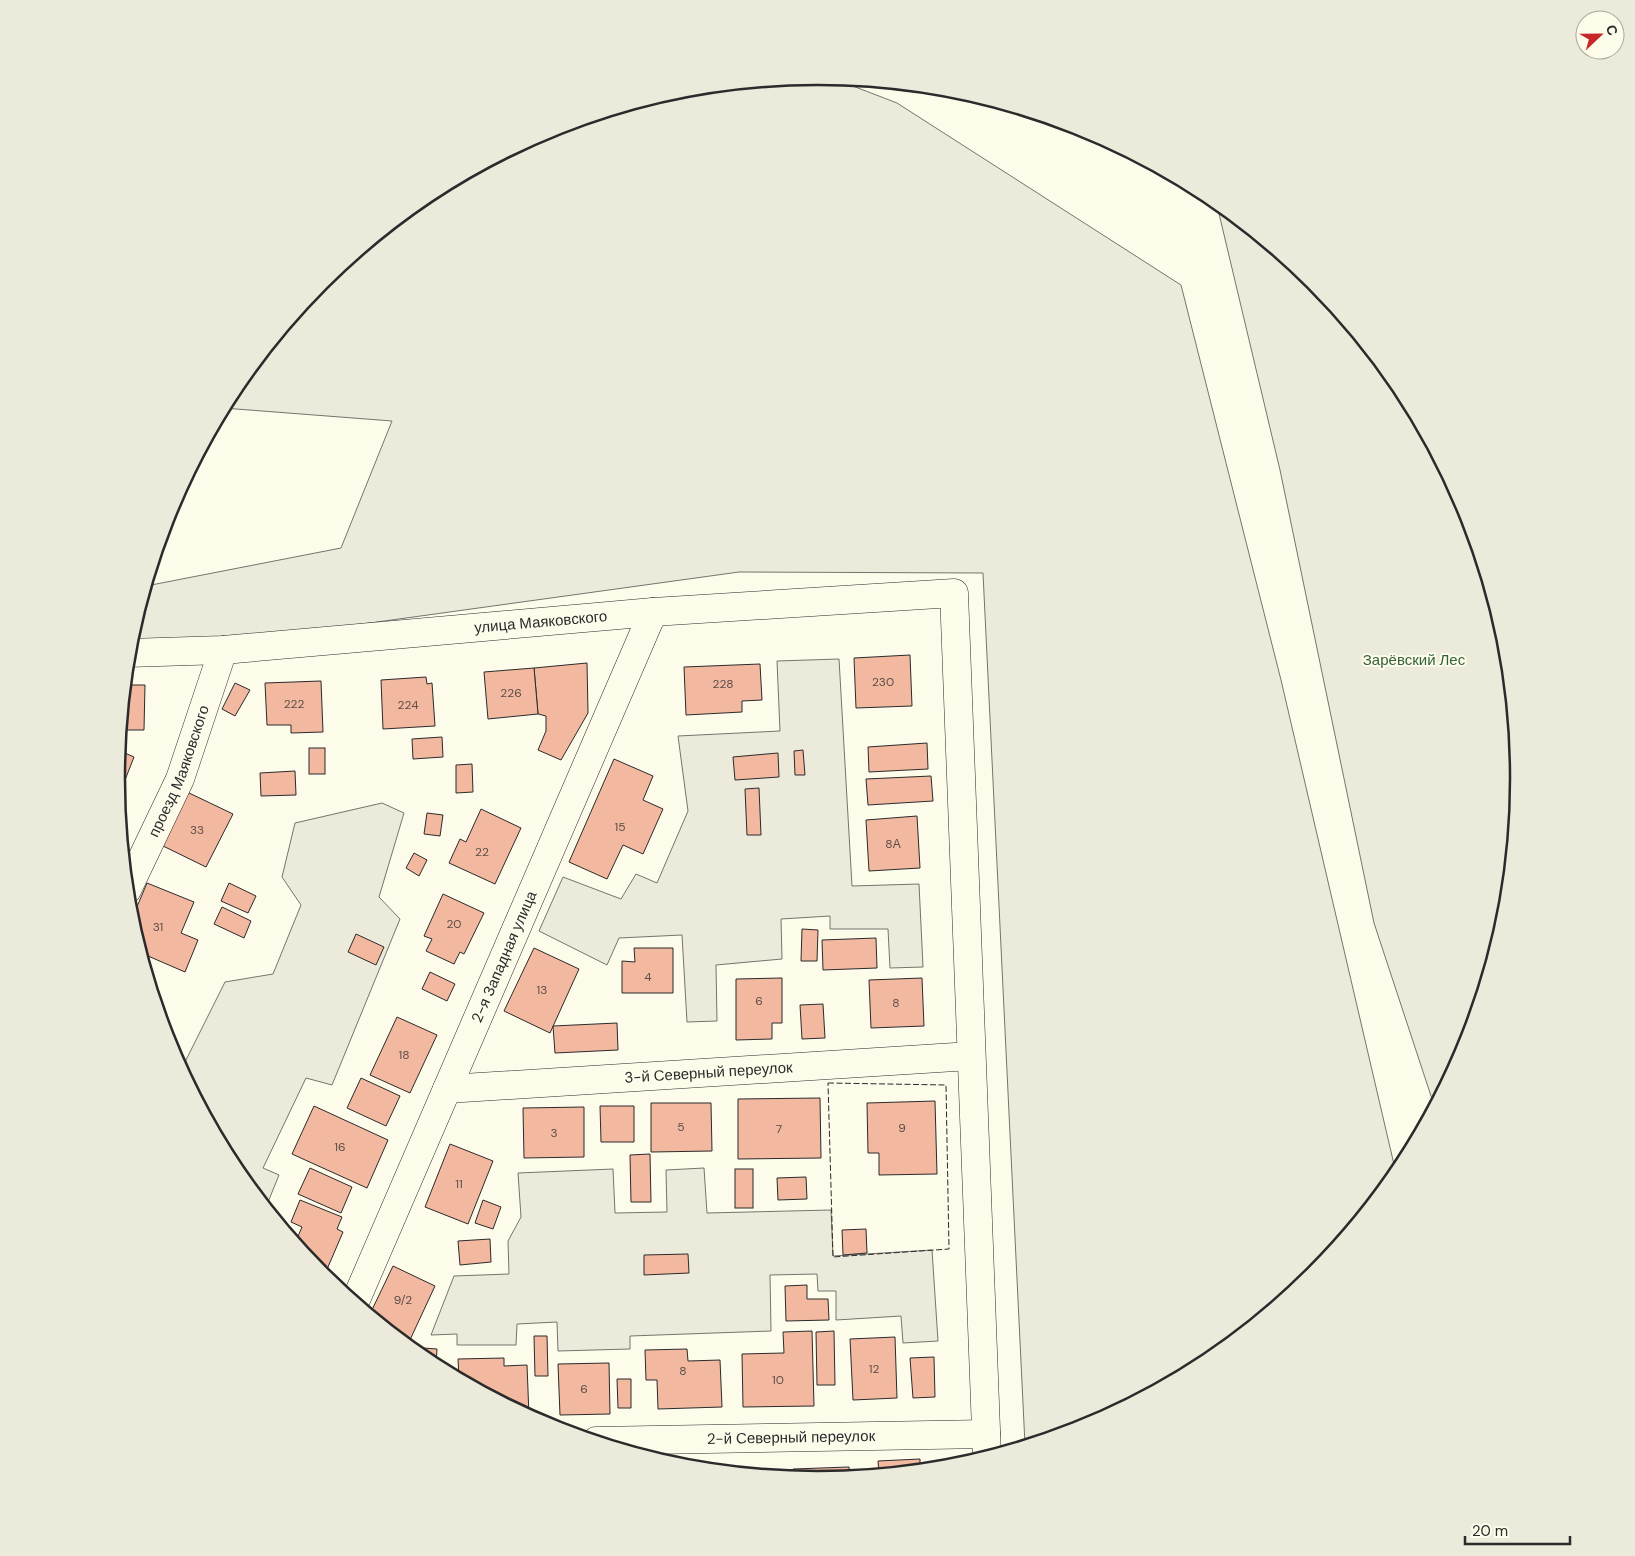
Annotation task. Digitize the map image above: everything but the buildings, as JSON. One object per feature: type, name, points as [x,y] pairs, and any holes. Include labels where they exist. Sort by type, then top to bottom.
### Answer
[{"type":"street","name":"улица Маяковского","points":[[136,653],[223,650],[653,612],[954,593],[970,1056]]},
{"type":"street","name":"2-я Западная улица","points":[[358,1296],[653,612]]},
{"type":"street","name":"проезд Маяковского","points":[[132,879],[180,779],[223,650]]},
{"type":"street","name":"3-й Северный переулок","points":[[446,1088],[970,1056]]},
{"type":"street","points":[[970,1056],[986,1445]]},
{"type":"street","name":"2-й Северный переулок","points":[[619,1441],[986,1445]]},
{"type":"green space","points":[[772,86],[852,86],[897,103],[1181,285],[1281,680],[1394,1163],[1339,1235],[1308,1268],[1274,1299],[1203,1354],[1124,1400],[1083,1418],[1025,1439],[983,573],[739,572],[283,635],[139,641],[152,585],[341,548],[392,421],[231,409],[268,356],[296,321],[327,288],[396,228],[432,202],[511,156],[552,138],[595,122],[682,98]]},
{"type":"green space","name":"Зарёвский Лес","points":[[1219,214],[1274,257],[1308,288],[1339,321],[1394,393],[1439,471],[1458,513],[1474,555],[1487,599],[1505,688],[1509,733],[1509,823],[1505,868],[1487,957],[1474,1001],[1458,1043],[1432,1098],[1374,923],[1280,470]]},
{"type":"green space","points":[[839,659],[852,886],[919,884],[923,967],[890,968],[888,929],[830,929],[830,916],[781,919],[782,959],[716,965],[717,1021],[687,1022],[682,935],[619,938],[607,965],[539,931],[563,877],[621,899],[636,874],[657,883],[688,811],[678,736],[780,731],[777,661]]},
{"type":"green space","points":[[382,803],[404,813],[379,897],[400,919],[332,1085],[306,1078],[263,1168],[279,1175],[269,1201],[241,1163],[217,1124],[185,1061],[225,982],[273,974],[301,905],[282,877],[295,823]]},
{"type":"green space","points":[[704,1168],[707,1213],[831,1210],[833,1256],[932,1250],[938,1341],[903,1343],[901,1316],[836,1320],[836,1291],[818,1291],[817,1274],[770,1275],[771,1331],[630,1336],[630,1349],[558,1351],[557,1322],[517,1324],[516,1345],[457,1345],[457,1334],[431,1335],[454,1276],[509,1274],[508,1241],[521,1217],[518,1173],[613,1169],[615,1213],[667,1212],[666,1170]]},
{"type":"fence","points":[[828,1083],[946,1085],[949,1249],[833,1257],[828,1083]]}]
